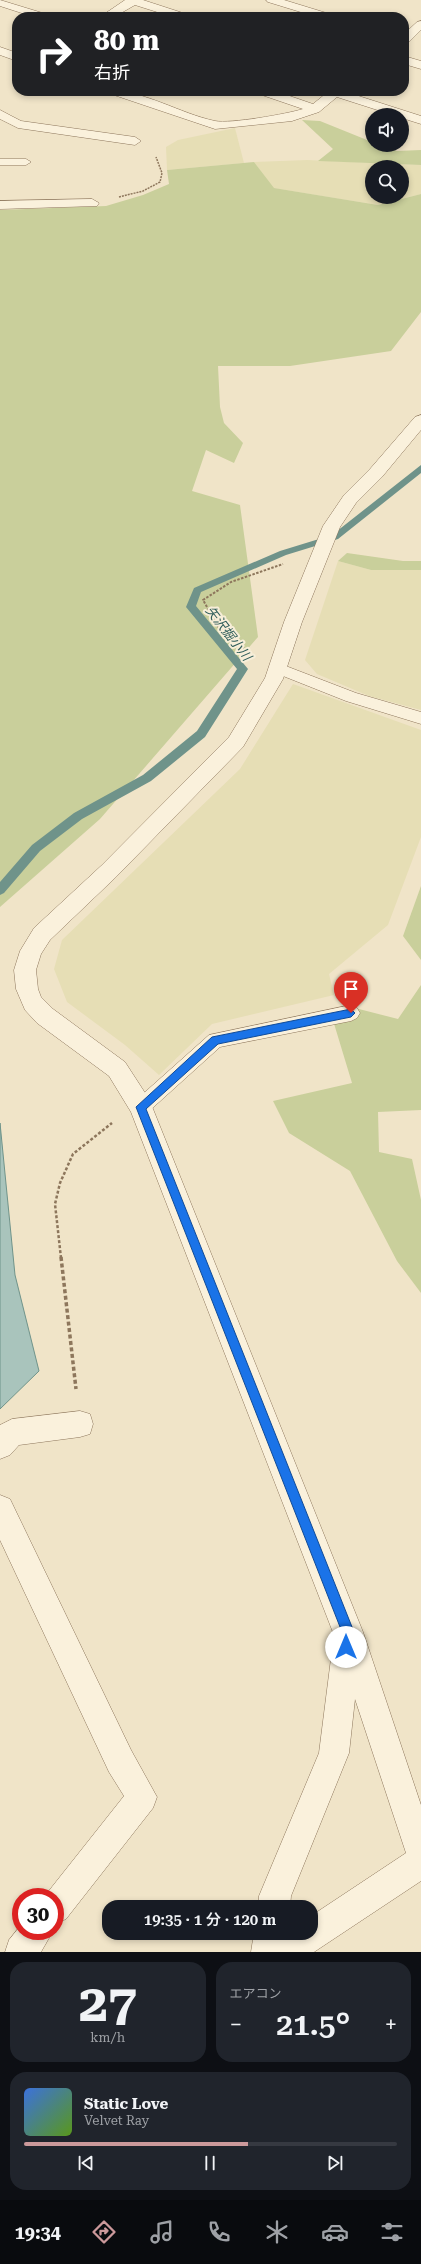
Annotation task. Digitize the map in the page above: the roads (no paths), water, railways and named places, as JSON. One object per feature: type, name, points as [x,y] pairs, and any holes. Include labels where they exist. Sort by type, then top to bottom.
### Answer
[{"type":"street","points":[[114,12],[133,0],[170,12]]},
{"type":"street","points":[[272,0],[312,12]]},
{"type":"street","points":[[0,2],[30,12]]},
{"type":"street","points":[[409,35],[421,24]]},
{"type":"street","points":[[0,51],[12,55]]},
{"type":"street","points":[[409,61],[421,65]]},
{"type":"street","points":[[130,96],[215,125],[288,118],[315,109],[330,96]]},
{"type":"street","points":[[277,96],[315,109]]},
{"type":"street","points":[[347,96],[421,120]]},
{"type":"street","points":[[0,114],[18,124],[135,141]]},
{"type":"street","points":[[0,205],[92,203]]},
{"type":"street","points":[[421,420],[376,473],[350,499],[332,526],[322,548],[274,679],[236,742],[109,871],[42,934],[32,951],[25,970],[27,989],[32,1003],[45,1016],[117,1069],[139,1104],[348,1632],[421,1852]]},
{"type":"street","points":[[0,1446],[12,1432],[80,1424]]},
{"type":"street","points":[[0,1509],[120,1761],[142,1797],[64,1897]]},
{"type":"street","points":[[275,1900],[299,1834],[334,1753],[348,1632]]},
{"type":"street","points":[[285,1952],[421,1862]]},
{"type":"street","points":[[21,1952],[30,1940]]},
{"type":"street","points":[[267,1952],[269,1940]]},
{"type":"lane","points":[[0,162],[26,162]]},
{"type":"lane","points":[[278,668],[351,697],[421,718]]},
{"type":"lane","points":[[139,1104],[215,1040],[351,1013]]},
{"type":"water","points":[[0,1123],[15,1275],[39,1371],[0,1409]]},
{"type":"waterway","name":"矢沢掘小川","points":[[0,890],[36,848],[78,816],[147,778],[201,734],[243,669],[191,607],[197,590],[283,553],[335,537],[421,468]]}]
